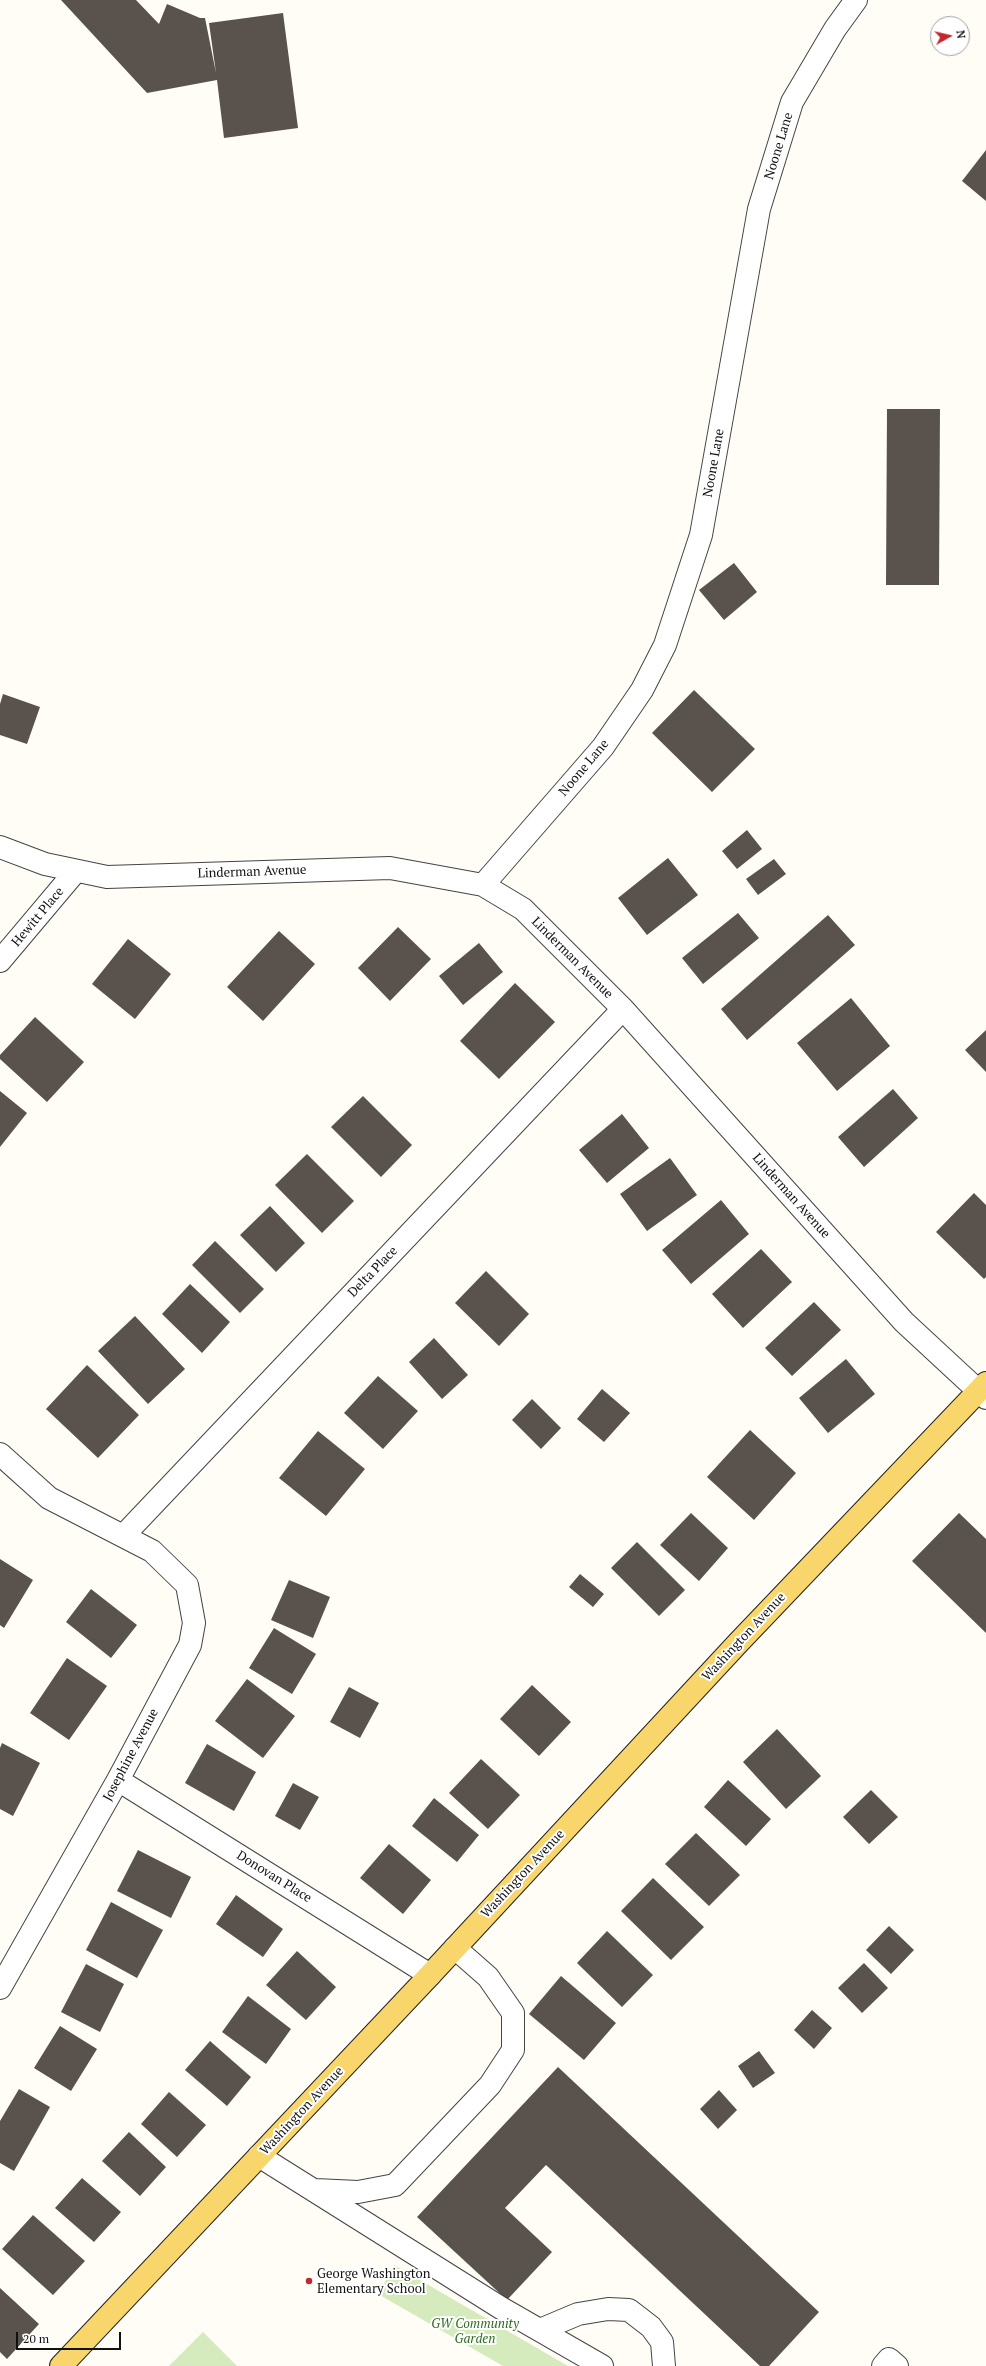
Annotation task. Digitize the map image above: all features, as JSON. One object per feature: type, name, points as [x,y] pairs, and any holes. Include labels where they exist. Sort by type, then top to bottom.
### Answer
[{"type":"main road","name":"Washington Avenue","points":[[62,2366],[430,1975],[738,1643],[984,1391]]},
{"type":"street","name":"Noone Lane","points":[[483,885],[604,747],[642,690],[665,645],[701,535],[759,209],[792,102],[835,29],[856,0]]},
{"type":"street","name":"Linderman Avenue","points":[[0,847],[45,864],[75,872],[106,876],[390,868],[483,885],[524,909],[623,1010],[904,1322],[984,1391]]},
{"type":"street","name":"Hewitt Place","points":[[0,961],[75,872]]},
{"type":"street","name":"Delta Place","points":[[124,1535],[623,1010]]},
{"type":"street","name":"Josephine Avenue","points":[[0,1454],[49,1498],[124,1535],[152,1552],[187,1585],[194,1623],[190,1645],[118,1780],[0,1988]]},
{"type":"street","name":"Donovan Place","points":[[118,1780],[430,1975]]},
{"type":"street","points":[[314,2190],[358,2192],[395,2185],[490,2085],[513,2050],[513,2013],[488,1977],[455,1948]]},
{"type":"street","points":[[259,2156],[540,2330],[602,2366]]},
{"type":"street","points":[[540,2330],[578,2314],[608,2309],[629,2310],[651,2327],[662,2342],[664,2366]]},
{"type":"street","points":[[882,2366],[889,2359],[897,2366]]},
{"type":"green space","name":"GW Community Garden","points":[[394,2265],[568,2366],[503,2366],[378,2294]]},
{"type":"green space","points":[[203,2332],[237,2366],[169,2366]]},
{"type":"building","points":[[61,0],[136,0],[159,24],[167,4],[200,18],[205,18],[216,73],[209,23],[283,13],[298,128],[224,138],[217,80],[147,93]]},
{"type":"building","points":[[986,150],[986,201],[962,181]]},
{"type":"building","points":[[887,409],[940,409],[939,585],[886,585]]},
{"type":"building","points":[[734,563],[757,592],[724,620],[699,590]]},
{"type":"building","points":[[694,690],[755,749],[712,792],[652,733]]},
{"type":"building","points":[[3,694],[40,707],[27,744],[0,735],[0,704]]},
{"type":"building","points":[[747,830],[762,849],[737,869],[722,851]]},
{"type":"building","points":[[668,858],[698,895],[647,935],[618,898]]},
{"type":"building","points":[[774,859],[786,874],[758,895],[746,879]]},
{"type":"building","points":[[738,913],[759,938],[703,984],[682,958]]},
{"type":"building","points":[[828,915],[855,945],[747,1040],[721,1009]]},
{"type":"building","points":[[398,927],[431,959],[390,1001],[358,968]]},
{"type":"building","points":[[279,931],[315,964],[263,1021],[227,987]]},
{"type":"building","points":[[128,939],[171,974],[135,1019],[92,984]]},
{"type":"building","points":[[479,943],[503,972],[463,1005],[439,976]]},
{"type":"building","points":[[515,983],[555,1022],[499,1079],[460,1041]]},
{"type":"building","points":[[851,998],[890,1046],[837,1091],[797,1043]]},
{"type":"building","points":[[35,1017],[84,1062],[47,1102],[0,1059],[0,1055]]},
{"type":"building","points":[[986,1030],[986,1072],[965,1050]]},
{"type":"building","points":[[893,1089],[918,1118],[864,1167],[838,1137]]},
{"type":"building","points":[[0,1091],[27,1113],[0,1147]]},
{"type":"building","points":[[363,1096],[412,1145],[381,1177],[331,1127]]},
{"type":"building","points":[[622,1114],[649,1148],[607,1183],[579,1150]]},
{"type":"building","points":[[307,1154],[354,1201],[322,1233],[275,1185]]},
{"type":"building","points":[[670,1158],[697,1195],[647,1231],[620,1194]]},
{"type":"building","points":[[974,1193],[986,1205],[986,1277],[984,1279],[936,1232]]},
{"type":"building","points":[[721,1200],[749,1234],[691,1284],[662,1250]]},
{"type":"building","points":[[270,1206],[305,1243],[276,1272],[240,1235]]},
{"type":"building","points":[[215,1241],[264,1289],[240,1313],[192,1265]]},
{"type":"building","points":[[761,1249],[792,1282],[743,1328],[712,1294]]},
{"type":"building","points":[[486,1271],[529,1314],[499,1346],[455,1303]]},
{"type":"building","points":[[190,1284],[230,1322],[202,1353],[162,1314]]},
{"type":"building","points":[[814,1302],[841,1330],[792,1376],[765,1348]]},
{"type":"building","points":[[135,1316],[185,1369],[148,1404],[98,1351]]},
{"type":"building","points":[[434,1338],[468,1375],[442,1399],[409,1362]]},
{"type":"building","points":[[846,1359],[875,1394],[828,1433],[799,1398]]},
{"type":"building","points":[[87,1365],[139,1415],[98,1458],[46,1409]]},
{"type":"building","points":[[378,1376],[418,1411],[383,1449],[344,1413]]},
{"type":"building","points":[[602,1389],[630,1413],[604,1442],[577,1419]]},
{"type":"building","points":[[532,1399],[561,1428],[541,1449],[512,1420]]},
{"type":"building","points":[[750,1430],[796,1473],[754,1520],[707,1477]]},
{"type":"building","points":[[318,1431],[365,1469],[326,1516],[279,1478]]},
{"type":"building","points":[[691,1513],[728,1548],[699,1581],[660,1545]]},
{"type":"building","points":[[959,1513],[986,1539],[986,1633],[912,1561]]},
{"type":"building","points":[[637,1542],[685,1590],[659,1616],[611,1568]]},
{"type":"building","points":[[0,1559],[33,1580],[4,1628],[0,1625]]},
{"type":"building","points":[[580,1574],[604,1594],[593,1607],[569,1587]]},
{"type":"building","points":[[289,1580],[330,1597],[313,1638],[271,1620]]},
{"type":"building","points":[[91,1589],[137,1625],[111,1658],[66,1622]]},
{"type":"building","points":[[274,1628],[316,1654],[292,1694],[249,1668]]},
{"type":"building","points":[[67,1658],[107,1686],[69,1740],[30,1713]]},
{"type":"building","points":[[247,1679],[295,1716],[263,1758],[215,1721]]},
{"type":"building","points":[[532,1685],[571,1722],[539,1756],[500,1719]]},
{"type":"building","points":[[349,1687],[379,1703],[360,1738],[330,1722]]},
{"type":"building","points":[[777,1729],[821,1776],[786,1809],[743,1762]]},
{"type":"building","points":[[2,1743],[40,1763],[13,1816],[0,1809],[0,1748]]},
{"type":"building","points":[[207,1744],[256,1772],[234,1811],[185,1783]]},
{"type":"building","points":[[481,1759],[520,1795],[488,1829],[449,1793]]},
{"type":"building","points":[[728,1780],[771,1819],[746,1846],[704,1807]]},
{"type":"building","points":[[293,1783],[319,1797],[300,1830],[275,1816]]},
{"type":"building","points":[[871,1790],[898,1817],[869,1844],[843,1817]]},
{"type":"building","points":[[434,1798],[479,1835],[457,1862],[412,1826]]},
{"type":"building","points":[[696,1833],[740,1875],[709,1906],[665,1864]]},
{"type":"building","points":[[389,1844],[431,1880],[403,1914],[360,1878]]},
{"type":"building","points":[[138,1850],[191,1877],[171,1918],[117,1891]]},
{"type":"building","points":[[653,1878],[704,1927],[671,1960],[621,1911]]},
{"type":"building","points":[[236,1895],[283,1929],[263,1957],[216,1924]]},
{"type":"building","points":[[111,1902],[163,1930],[137,1978],[86,1950]]},
{"type":"building","points":[[889,1926],[914,1950],[891,1974],[866,1950]]},
{"type":"building","points":[[607,1931],[653,1975],[622,2007],[577,1963]]},
{"type":"building","points":[[297,1951],[336,1987],[306,2020],[266,1985]]},
{"type":"building","points":[[864,1963],[888,1988],[862,2013],[838,1988]]},
{"type":"building","points":[[86,1964],[124,1984],[100,2032],[61,2012]]},
{"type":"building","points":[[561,1976],[616,2023],[584,2060],[529,2014]]},
{"type":"building","points":[[248,1996],[291,2029],[266,2064],[222,2032]]},
{"type":"building","points":[[812,2010],[832,2028],[814,2049],[794,2030]]},
{"type":"building","points":[[60,2026],[97,2049],[71,2091],[34,2068]]},
{"type":"building","points":[[210,2041],[251,2077],[227,2106],[185,2070]]},
{"type":"building","points":[[759,2051],[775,2073],[753,2088],[738,2066]]},
{"type":"building","points":[[558,2067],[819,2312],[769,2366],[760,2366],[546,2165],[505,2208],[552,2252],[507,2300],[417,2217]]},
{"type":"building","points":[[19,2089],[50,2107],[14,2171],[0,2163],[0,2121]]},
{"type":"building","points":[[719,2090],[737,2110],[718,2129],[700,2109]]},
{"type":"building","points":[[169,2092],[206,2125],[177,2157],[141,2124]]},
{"type":"building","points":[[129,2132],[166,2167],[140,2196],[102,2161]]},
{"type":"building","points":[[82,2178],[121,2212],[94,2242],[55,2208]]},
{"type":"building","points":[[33,2215],[85,2261],[53,2295],[2,2249]]},
{"type":"building","points":[[0,2288],[39,2324],[7,2359],[0,2352]]},
{"type":"place","name":"George Washington Elementary School","points":[[309,2281]]}]
